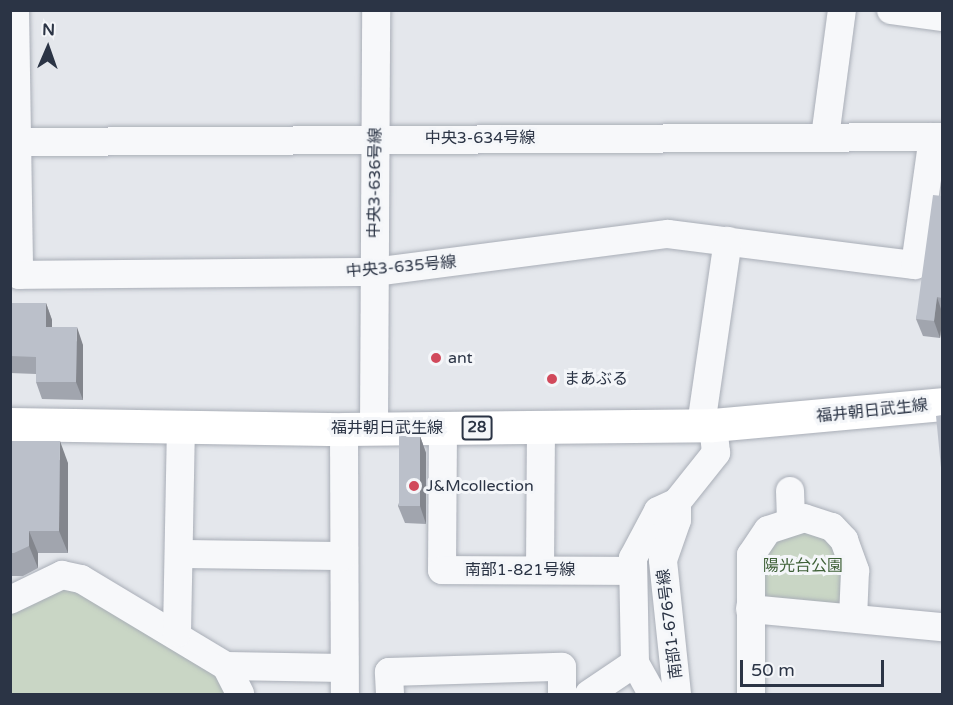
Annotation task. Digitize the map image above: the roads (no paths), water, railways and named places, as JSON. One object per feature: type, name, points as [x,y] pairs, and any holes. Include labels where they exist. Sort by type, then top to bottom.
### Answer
[{"type":"main road","name":"福井朝日武生線","points":[[10,424],[181,428],[707,425],[942,404]]},
{"type":"street","name":"中央3-635号線","points":[[15,10],[18,142],[15,275],[374,272],[668,234],[915,265],[938,137]]},
{"type":"street","name":"中央3-636号線","points":[[344,681],[343,555],[359,428],[374,272],[376,10]]},
{"type":"street","points":[[825,137],[842,10]]},
{"type":"street","points":[[891,10],[942,17]]},
{"type":"street","name":"中央3-634号線","points":[[18,142],[938,137]]},
{"type":"street","points":[[652,694],[636,663],[631,571],[646,528],[658,511],[677,502],[716,453],[707,425],[728,242]]},
{"type":"street","points":[[540,569],[541,427]]},
{"type":"street","points":[[177,633],[181,428]]},
{"type":"street","name":"南部1-821号線","points":[[443,428],[442,570],[631,571]]},
{"type":"street","points":[[790,491],[791,519]]},
{"type":"street","name":"南部1-676号線","points":[[677,502],[678,520],[663,570],[677,694]]},
{"type":"street","points":[[751,694],[751,555],[757,540],[791,519],[820,522],[844,540],[855,571],[853,618]]},
{"type":"street","points":[[179,554],[343,555]]},
{"type":"street","points":[[10,600],[62,575],[96,586],[177,633],[226,666],[344,681]]},
{"type":"street","points":[[750,609],[942,627]]},
{"type":"street","points":[[589,694],[636,663]]},
{"type":"street","points":[[226,666],[240,694]]},
{"type":"street","points":[[390,694],[389,672],[562,667],[562,694]]},
{"type":"place","name":"ant","points":[[436,358]]},
{"type":"place","name":"まあぶる","points":[[552,379]]},
{"type":"place","name":"J&Mcollection","points":[[414,486]]},
{"type":"park label","name":"陽光台公園","points":[[803,566]]}]
